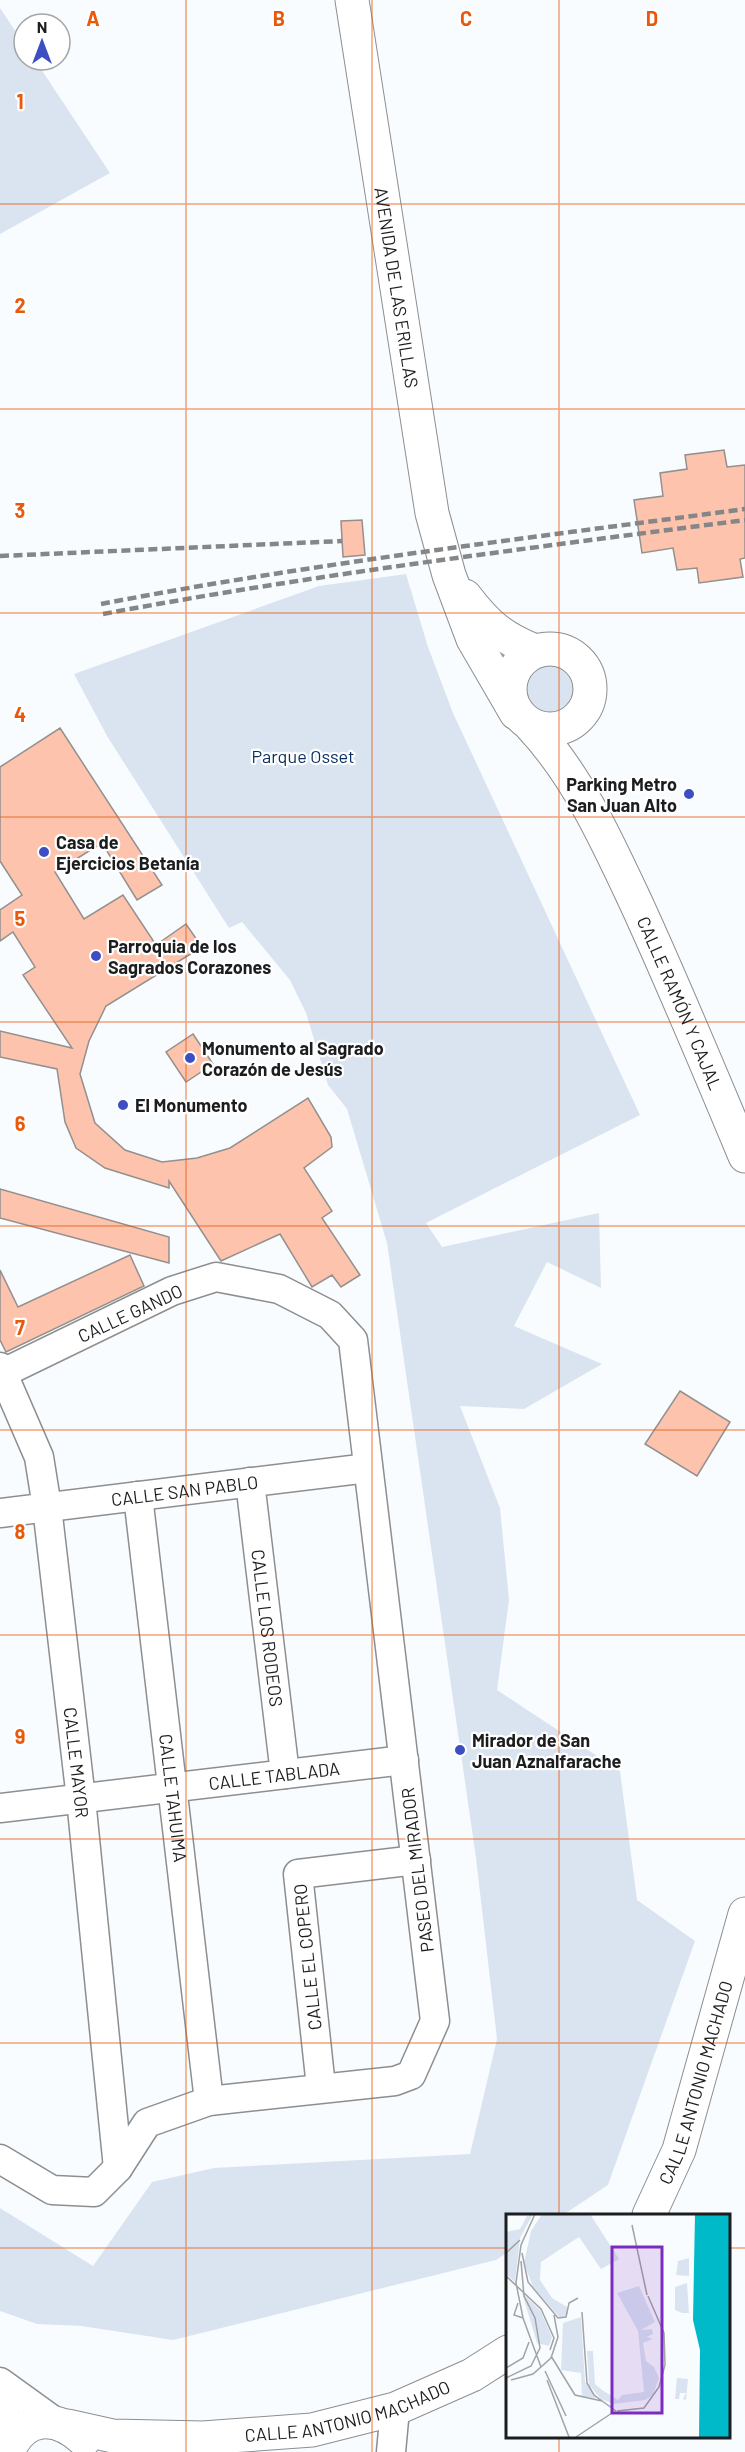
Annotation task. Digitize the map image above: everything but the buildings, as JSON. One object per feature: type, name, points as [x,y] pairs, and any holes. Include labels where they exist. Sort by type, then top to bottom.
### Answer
[{"type":"main road","name":"AVENIDA DE LAS ERILLAS","points":[[352,0],[432,513],[449,575],[473,639],[524,719]]},
{"type":"main road","name":"AVENIDA DE LAS ERILLAS","points":[[449,575],[483,621],[506,639],[535,651]]},
{"type":"main road","points":[[548,649],[562,651],[578,661],[589,678],[590,692],[587,705],[580,717],[557,729],[544,730],[524,719],[509,690],[511,678],[524,658],[535,651],[548,649]]},
{"type":"main road","name":"CALLE RAMÓN Y CAJAL","points":[[587,705],[578,733],[580,762],[612,852]]},
{"type":"main road","name":"CALLE RAMÓN Y CAJAL","points":[[524,719],[554,750],[612,852],[675,987],[745,1156]]},
{"type":"main road","name":"CALLE ANTONIO MACHADO","points":[[649,2214],[679,2150],[745,1914]]},
{"type":"main road","name":"CALLE ANTONIO MACHADO","points":[[61,2423],[113,2436],[203,2438],[312,2430],[395,2409],[472,2375],[506,2353]]},
{"type":"main road","points":[[10,2448],[21,2432],[40,2422],[61,2423],[85,2440],[90,2452]]},
{"type":"street","name":"CALLE GANDO","points":[[2,1370],[172,1291],[216,1277],[279,1289],[330,1315],[353,1340]]},
{"type":"street","name":"PASEO DEL MIRADOR","points":[[0,2159],[52,2190],[94,2192],[118,2168],[147,2123],[209,2101],[395,2080],[411,2075],[435,2021],[353,1340]]},
{"type":"street","name":"CALLE MAYOR","points":[[2,1370],[39,1457],[47,1507],[81,1799],[118,2168]]},
{"type":"street","name":"CALLE SAN PABLO","points":[[0,1513],[368,1468]]},
{"type":"street","name":"CALLE LOS RODEOS","points":[[250,1482],[285,1774]]},
{"type":"street","name":"CALLE TAHUIMA","points":[[138,1496],[209,2101]]},
{"type":"street","name":"CALLE TABLADA","points":[[0,1808],[404,1760]]},
{"type":"street","name":"CALLE EL COPERO","points":[[321,2087],[298,1874],[416,1860]]},
{"type":"street","points":[[0,2382],[61,2423]]},
{"type":"street","points":[[0,2397],[10,2448]]},
{"type":"street","points":[[391,2452],[395,2409]]},
{"type":"green space","points":[[0,8],[12,26],[12,72],[43,72],[110,173],[0,234]]},
{"type":"green space","name":"Parque Osset","points":[[406,574],[428,647],[453,713],[640,1115],[426,1223],[442,1247],[599,1213],[601,1288],[547,1262],[514,1326],[602,1364],[524,1409],[460,1406],[500,1508],[509,1600],[497,1690],[620,1771],[637,1900],[695,1941],[608,2185],[564,2214],[506,2214],[506,2253],[496,2260],[173,2340],[81,2326],[37,2324],[0,2311],[0,2208],[93,2266],[152,2182],[214,2168],[470,2154],[497,2039],[476,1858],[387,1243],[347,1109],[328,1085],[306,1013],[290,980],[242,922],[229,928],[107,736],[74,674],[319,586]]},
{"type":"green space","points":[[547,658],[564,663],[575,672],[580,684],[580,696],[575,708],[566,717],[553,721],[536,719],[518,684],[528,666]]},
{"type":"railway","points":[[101,604],[342,564],[745,509]]},
{"type":"railway","points":[[103,614],[343,574],[745,520]]},
{"type":"railway","points":[[0,556],[342,541]]},
{"type":"place","name":"Parking Metro San Juan Alto","points":[[689,794]]},
{"type":"place","name":"Casa de Ejercicios Betanía","points":[[44,852]]},
{"type":"place","name":"Parroquia de los Sagrados Corazones","points":[[96,956]]},
{"type":"place","name":"Monumento al Sagrado Corazón de Jesús","points":[[190,1058]]},
{"type":"place","name":"El Monumento","points":[[123,1105]]},
{"type":"place","name":"Mirador de San Juan Aznalfarache","points":[[460,1750]]}]
